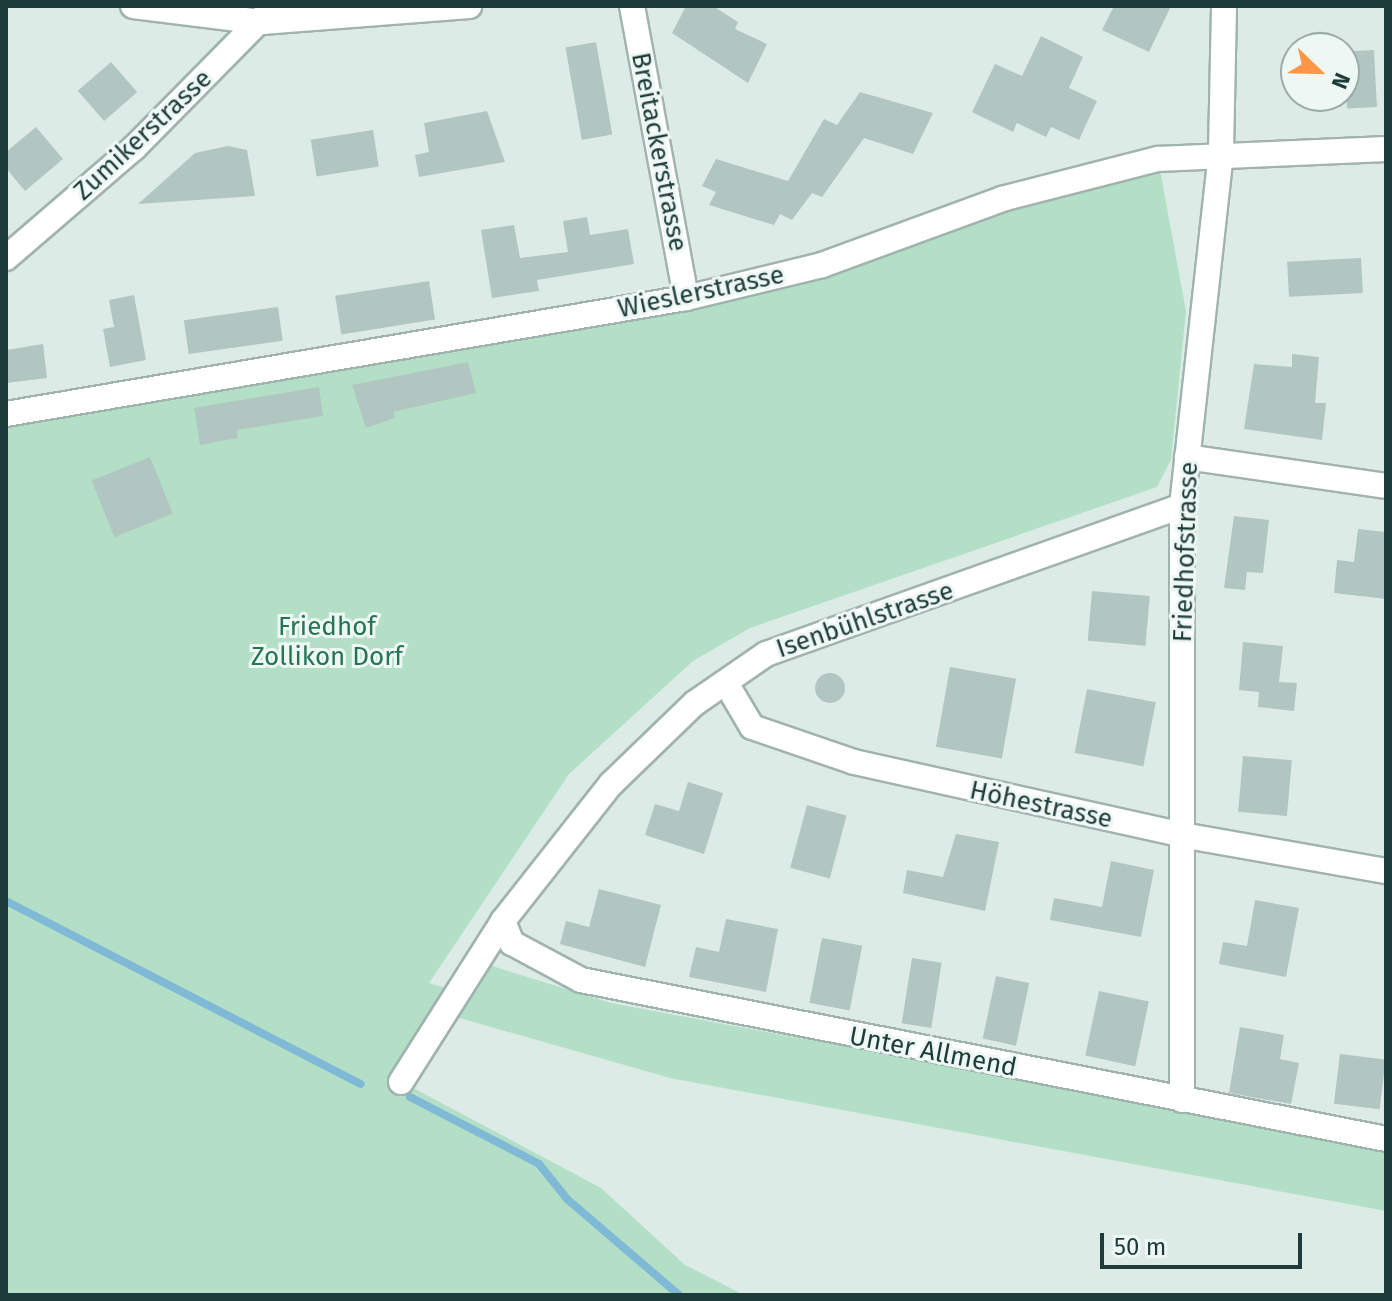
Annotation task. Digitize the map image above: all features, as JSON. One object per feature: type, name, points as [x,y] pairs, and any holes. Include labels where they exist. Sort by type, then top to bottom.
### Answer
[{"type":"street","points":[[133,6],[268,14],[469,6]]},
{"type":"street","name":"Breitackerstrasse","points":[[632,6],[686,298]]},
{"type":"street","name":"Friedhofstrasse","points":[[1182,1100],[1187,836],[1182,506],[1221,151],[1224,6]]},
{"type":"street","name":"Zumikerstrasse","points":[[6,258],[134,148],[268,14]]},
{"type":"street","name":"Wieslerstrasse","points":[[6,414],[686,298],[822,265],[1002,199],[1221,151],[1386,149]]},
{"type":"street","points":[[1187,457],[1386,486]]},
{"type":"street","name":"Isenbühlstrasse","points":[[401,1082],[503,921],[636,756],[726,683],[766,654],[1182,506]]},
{"type":"street","name":"Höhestrasse","points":[[726,683],[752,727],[781,740],[972,792],[1187,836],[1386,871]]},
{"type":"street","name":"Unter Allmend","points":[[503,921],[512,943],[581,980],[1386,1139]]},
{"type":"green space","name":"Friedhof Zollikon Dorf","points":[[1158,159],[1186,311],[1171,460],[1157,487],[750,628],[693,661],[569,774],[429,983],[459,992],[402,1082],[601,1188],[685,1265],[744,1295],[6,1295],[6,414],[686,298]]},
{"type":"green space","points":[[489,965],[611,1003],[1386,1147],[1386,1211],[670,1078],[456,1017]]},
{"type":"building","points":[[686,6],[713,6],[738,22],[735,29],[767,44],[748,83],[672,33]]},
{"type":"building","points":[[1114,6],[1171,6],[1149,52],[1102,30]]},
{"type":"building","points":[[1041,36],[1083,57],[1069,88],[1097,101],[1079,140],[1051,127],[1046,137],[1017,123],[1013,132],[972,112],[995,64],[1022,76]]},
{"type":"building","points":[[596,42],[612,135],[582,140],[565,47]]},
{"type":"building","points":[[1374,50],[1377,107],[1360,108],[1360,51]]},
{"type":"building","points":[[111,62],[137,92],[104,121],[78,91]]},
{"type":"building","points":[[860,92],[933,113],[913,154],[864,138],[822,197],[812,193],[792,220],[780,214],[774,225],[709,205],[716,192],[702,186],[716,159],[788,181],[824,119],[837,125]]},
{"type":"building","points":[[487,111],[505,162],[419,177],[415,155],[429,152],[424,123]]},
{"type":"building","points":[[36,127],[63,159],[25,191],[6,168],[6,152]]},
{"type":"building","points":[[373,130],[379,167],[317,176],[311,140]]},
{"type":"building","points":[[228,146],[247,150],[255,196],[138,204],[195,153]]},
{"type":"building","points":[[587,217],[590,235],[628,229],[634,264],[537,280],[539,291],[492,298],[481,230],[514,225],[520,258],[568,252],[563,221]]},
{"type":"building","points":[[1361,258],[1363,293],[1289,297],[1287,262]]},
{"type":"building","points":[[429,281],[435,320],[341,334],[335,296]]},
{"type":"building","points":[[134,295],[146,360],[110,367],[103,329],[114,327],[109,300]]},
{"type":"building","points":[[278,307],[283,341],[189,354],[184,320]]},
{"type":"building","points":[[43,344],[47,378],[6,383],[6,350]]},
{"type":"building","points":[[1292,354],[1319,357],[1315,403],[1326,403],[1322,440],[1244,429],[1254,364],[1292,367]]},
{"type":"building","points":[[468,362],[476,393],[393,412],[395,418],[366,428],[352,385]]},
{"type":"building","points":[[319,387],[323,416],[237,430],[238,438],[200,445],[194,408]]},
{"type":"building","points":[[150,457],[173,514],[114,537],[92,481]]},
{"type":"building","points":[[1234,516],[1269,520],[1263,573],[1247,572],[1245,590],[1224,588]]},
{"type":"building","points":[[1358,529],[1386,532],[1386,599],[1334,593],[1337,560],[1354,562]]},
{"type":"building","points":[[1092,591],[1150,596],[1145,646],[1088,641]]},
{"type":"building","points":[[1243,642],[1283,646],[1279,682],[1297,683],[1294,711],[1258,707],[1259,692],[1239,690]]},
{"type":"building","points":[[950,667],[1016,679],[1002,758],[936,747]]},
{"type":"building","points":[[830,673],[841,677],[845,688],[841,699],[830,703],[819,699],[815,688],[819,677]]},
{"type":"building","points":[[1087,689],[1156,702],[1143,766],[1075,753]]},
{"type":"building","points":[[1243,756],[1292,760],[1287,816],[1238,812]]},
{"type":"building","points":[[688,782],[723,793],[704,854],[645,835],[655,804],[679,811]]},
{"type":"building","points":[[807,805],[847,816],[830,878],[790,868]]},
{"type":"building","points":[[956,834],[999,842],[985,911],[903,893],[907,870],[943,877]]},
{"type":"building","points":[[1111,861],[1154,870],[1141,937],[1050,920],[1054,898],[1102,907]]},
{"type":"building","points":[[599,889],[661,905],[645,967],[560,944],[566,921],[589,927]]},
{"type":"building","points":[[1255,900],[1299,908],[1286,977],[1219,964],[1223,942],[1247,946]]},
{"type":"building","points":[[726,919],[778,929],[766,992],[689,977],[696,947],[719,952]]},
{"type":"building","points":[[822,938],[862,946],[850,1011],[809,1003]]},
{"type":"building","points":[[912,958],[942,963],[931,1028],[902,1023]]},
{"type":"building","points":[[996,976],[1029,983],[1016,1046],[983,1039]]},
{"type":"building","points":[[1099,991],[1149,1002],[1135,1066],[1085,1056]]},
{"type":"building","points":[[1240,1027],[1284,1035],[1280,1059],[1299,1063],[1291,1104],[1229,1093]]},
{"type":"building","points":[[1340,1054],[1386,1060],[1380,1109],[1334,1104]]},
{"type":"waterway","points":[[6,901],[361,1084]]},
{"type":"waterway","points":[[410,1097],[539,1164],[567,1199],[679,1295]]}]
